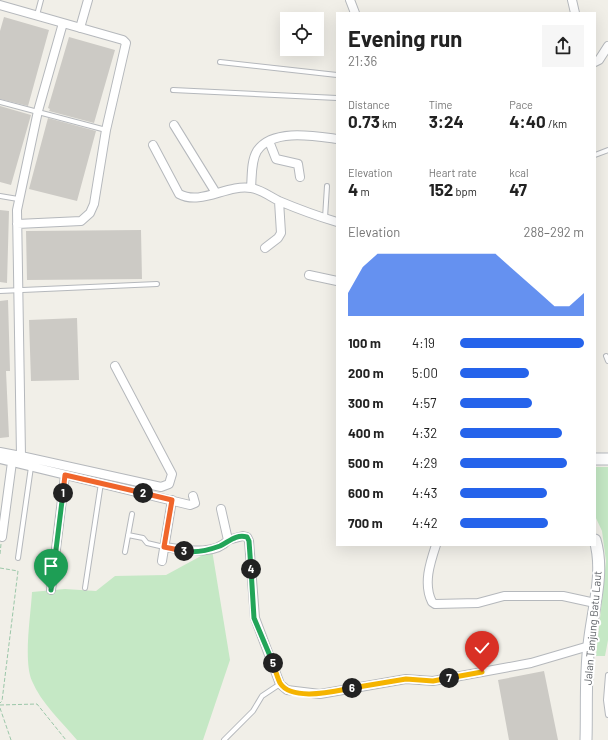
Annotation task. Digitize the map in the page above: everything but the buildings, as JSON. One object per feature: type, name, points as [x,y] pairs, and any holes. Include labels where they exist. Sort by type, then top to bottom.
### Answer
[{"type":"street","points":[[80,28],[88,0]]},
{"type":"street","points":[[350,0],[355,12]]},
{"type":"street","points":[[572,0],[575,12]]},
{"type":"street","points":[[0,4],[123,40],[126,43],[106,130],[94,204],[90,213],[81,221],[17,224]]},
{"type":"street","points":[[21,456],[17,224],[18,199],[38,111],[63,23]]},
{"type":"street","points":[[596,62],[599,60],[608,46]]},
{"type":"street","points":[[174,125],[216,193]]},
{"type":"street","points":[[251,188],[254,157],[258,150],[269,141],[276,138],[293,136],[312,136],[336,139]]},
{"type":"street","points":[[269,141],[276,159],[298,164],[300,177]]},
{"type":"street","points":[[153,146],[178,194],[186,198],[194,198],[251,188],[279,201],[336,222]]},
{"type":"street","points":[[265,248],[278,238],[281,232],[279,201]]},
{"type":"street","points":[[309,276],[336,281]]},
{"type":"street","points":[[0,452],[161,487],[169,484],[172,474],[115,366]]},
{"type":"street","points":[[0,459],[190,505],[194,503],[193,496]]},
{"type":"street","points":[[596,459],[608,459]]},
{"type":"street","points":[[2,537],[12,462]]},
{"type":"street","points":[[51,590],[65,475]]},
{"type":"street","points":[[162,561],[172,500]]},
{"type":"street","points":[[221,508],[228,540]]},
{"type":"street","points":[[164,547],[196,552],[220,546],[228,540],[243,536],[247,537],[249,541],[254,618],[280,684],[287,690],[320,694],[406,679],[433,681],[531,663],[589,646]]},
{"type":"street","name":"Jalan Tanjung Batu Laut","points":[[586,740],[589,646],[595,603],[598,556],[596,545]]},
{"type":"street","points":[[436,546],[429,565],[428,588],[430,599],[435,604],[478,603],[504,596],[563,596],[595,603]]},
{"type":"lane","points":[[37,15],[41,0]]},
{"type":"lane","points":[[220,62],[336,75]]},
{"type":"lane","points":[[173,90],[336,98]]},
{"type":"lane","points":[[0,102],[106,130]]},
{"type":"lane","points":[[596,155],[608,150]]},
{"type":"lane","points":[[325,218],[327,186]]},
{"type":"lane","points":[[0,196],[18,199]]},
{"type":"lane","points":[[0,291],[157,284]]},
{"type":"lane","points":[[606,356],[608,361]]},
{"type":"lane","points":[[18,558],[31,466]]},
{"type":"lane","points":[[86,588],[101,483]]},
{"type":"lane","points":[[125,552],[132,514]]},
{"type":"lane","points":[[128,535],[143,538],[147,543],[164,547]]},
{"type":"lane","points":[[608,675],[606,700],[608,715]]},
{"type":"lane","points":[[224,740],[253,711],[262,696],[280,684]]},
{"type":"path","points":[[0,554],[2,537]]},
{"type":"path","points":[[0,568],[18,571],[2,701],[0,704],[37,704],[66,740]]},
{"type":"path","points":[[0,708],[11,740]]},
{"type":"green space","points":[[596,467],[608,467],[608,640],[605,656],[596,656],[606,561],[602,531],[596,518]]},
{"type":"green space","points":[[212,550],[230,660],[203,740],[77,740],[46,705],[36,689],[29,672],[28,637],[32,592],[65,589],[96,591],[115,576],[166,575]]},
{"type":"route","points":[[51,590],[56,538],[65,475],[172,500],[164,547],[196,552],[220,546],[228,540],[243,536],[247,537],[249,541],[254,618],[261,630],[280,684],[287,690],[301,693],[320,694],[406,679],[433,681],[482,672]]}]
